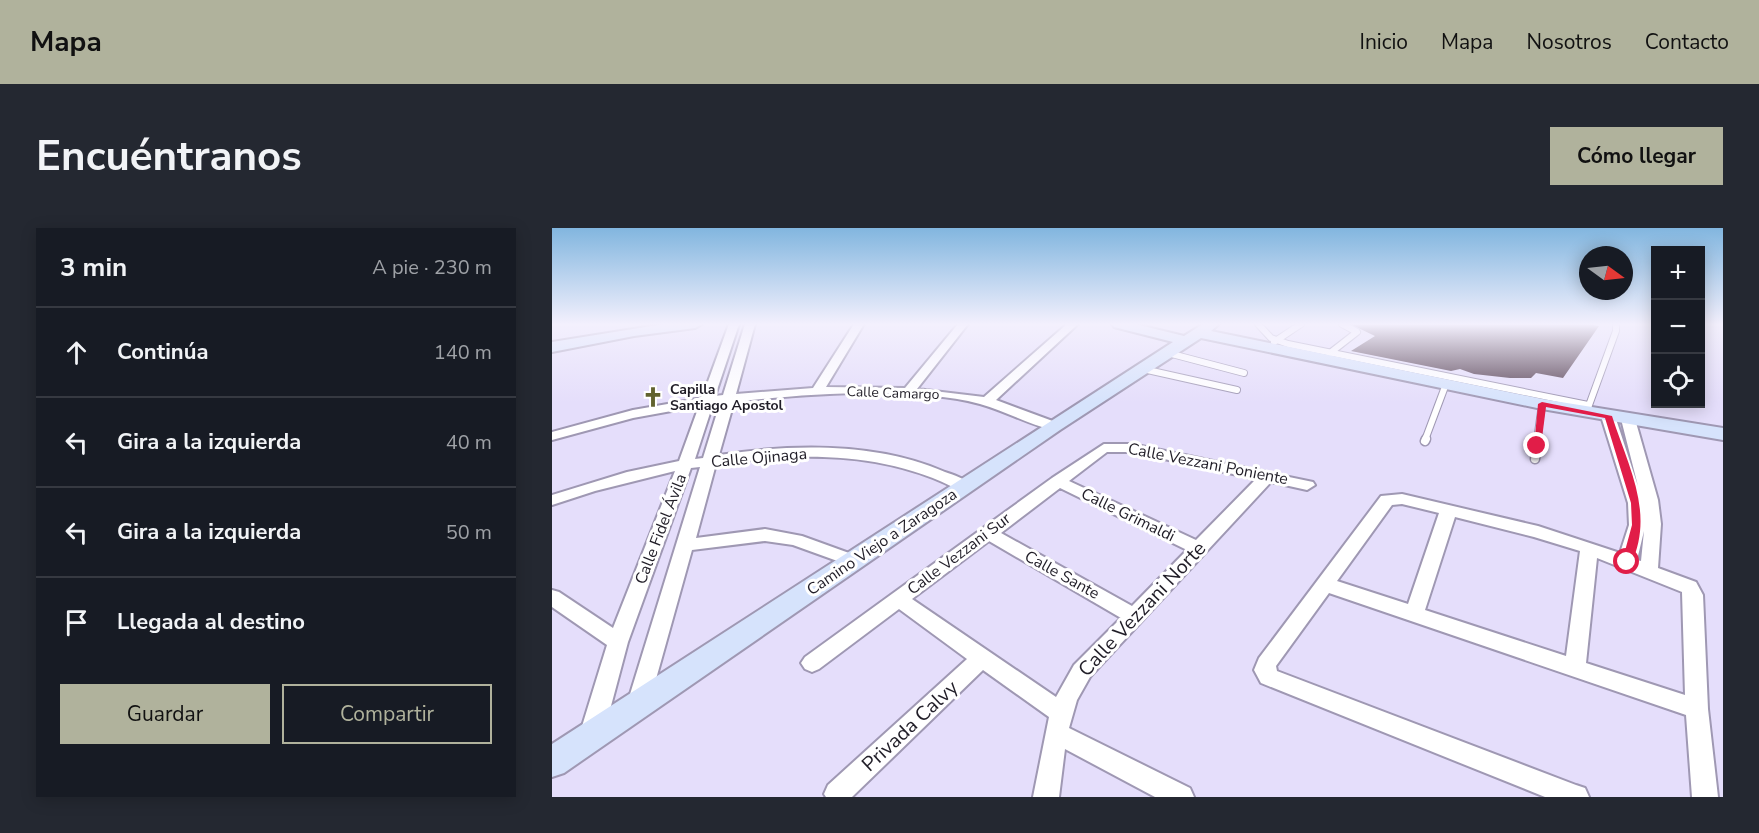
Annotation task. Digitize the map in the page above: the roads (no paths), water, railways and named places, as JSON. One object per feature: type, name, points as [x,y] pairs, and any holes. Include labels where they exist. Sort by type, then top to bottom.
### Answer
[{"type":"street","name":"Calle Fidel Ávila","points":[[591,736],[618,642],[686,465],[725,351]]},
{"type":"street","name":"Calle Fidel Ávila","points":[[638,704],[686,545],[707,462],[742,351]]},
{"type":"street","points":[[817,391],[842,351]]},
{"type":"street","points":[[908,392],[942,351]]},
{"type":"street","points":[[986,402],[1043,351]]},
{"type":"street","name":"Camino Viejo a Zaragoza","points":[[552,762],[1053,426],[1172,351]]},
{"type":"street","points":[[1301,351],[1542,404],[1588,409],[1608,416],[1723,434]]},
{"type":"street","name":"Calle Camargo","points":[[707,402],[817,391],[908,392],[986,402],[1053,426]]},
{"type":"street","points":[[552,436],[610,420],[707,402]]},
{"type":"street","points":[[1608,416],[1636,503],[1637,525],[1627,562]]},
{"type":"street","points":[[1628,419],[1650,500],[1653,524],[1649,570]]},
{"type":"street","name":"Calle Vezzani Poniente","points":[[1108,447],[1132,448],[1307,485]]},
{"type":"street","name":"Calle Vezzani Sur","points":[[812,663],[1096,452],[1108,447]]},
{"type":"street","name":"Calle Ojinaga","points":[[552,500],[615,480],[686,465],[772,455],[848,454],[904,462],[965,487]]},
{"type":"street","name":"Calle Vezzani Norte","points":[[1046,797],[1058,723],[1069,689],[1082,671],[1136,617],[1268,476]]},
{"type":"street","name":"Calle Grimaldi","points":[[1057,481],[1199,549]]},
{"type":"street","points":[[1576,797],[1269,677],[1265,670],[1266,664],[1387,500],[1402,499],[1538,532],[1649,570],[1683,583],[1692,590],[1705,797]]},
{"type":"street","points":[[1414,615],[1448,512]]},
{"type":"street","name":"Calle Sante","points":[[988,533],[1136,617]]},
{"type":"street","points":[[686,545],[765,535],[796,540],[854,561]]},
{"type":"street","points":[[1575,668],[1588,548]]},
{"type":"street","points":[[1324,584],[1698,709]]},
{"type":"street","points":[[552,597],[618,642]]},
{"type":"street","points":[[898,599],[982,658],[1058,723],[1181,797]]},
{"type":"street","name":"Privada Calvy","points":[[837,794],[982,658]]},
{"type":"lane","points":[[1211,351],[1244,373]]},
{"type":"lane","points":[[1314,351],[1588,409],[1609,351]]},
{"type":"lane","points":[[1330,353],[1333,351]]},
{"type":"lane","points":[[1143,369],[1237,390]]},
{"type":"lane","points":[[1425,441],[1446,384]]},
{"type":"lane","points":[[1535,459],[1542,404]]},
{"type":"place","name":"Capilla Santiago Apostol","points":[[653,397]]}]
